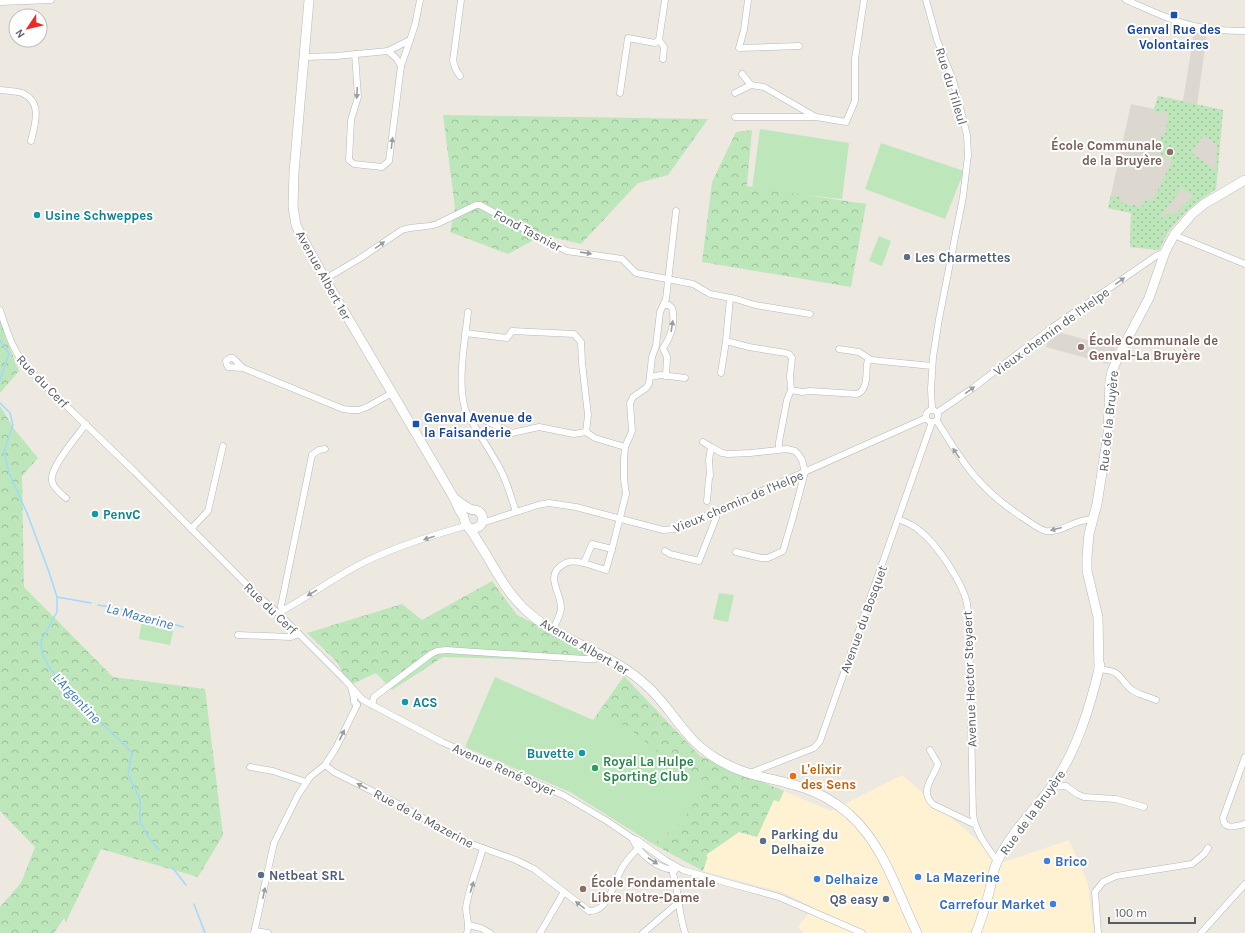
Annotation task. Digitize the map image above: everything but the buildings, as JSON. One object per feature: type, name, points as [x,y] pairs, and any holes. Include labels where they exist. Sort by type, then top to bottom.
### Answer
[{"type":"main road","name":"Avenue Albert 1er","points":[[309,0],[294,172],[293,207],[296,225],[325,279],[454,498],[456,505],[474,523]]},
{"type":"main road","name":"Rue de la Bruyère","points":[[976,933],[997,861],[1012,835],[1051,787],[1061,772],[1080,730],[1092,697],[1099,669],[1103,624],[1100,601],[1093,581],[1091,548],[1093,519],[1108,434],[1110,381],[1112,371],[1149,298],[1165,252],[1174,235],[1192,214],[1204,204],[1245,180]]},
{"type":"main road","name":"Avenue Albert 1er","points":[[454,498],[472,510],[466,513],[474,523],[482,547],[508,591],[530,614],[553,629],[619,665],[648,687],[662,701],[685,731],[699,746],[712,756],[726,764],[750,773],[814,792],[850,814],[868,833],[875,844],[917,933]]},
{"type":"street","points":[[0,2],[51,0]]},
{"type":"street","points":[[355,54],[358,97],[351,120],[348,157],[354,164],[382,167],[389,161],[401,66],[415,25],[420,0]]},
{"type":"street","points":[[460,76],[453,61],[461,0]]},
{"type":"street","points":[[663,58],[664,46],[659,40],[665,0]]},
{"type":"street","points":[[748,0],[744,30],[739,48],[800,46]]},
{"type":"street","points":[[735,117],[816,117],[846,122],[855,101],[855,58],[864,0]]},
{"type":"street","name":"Rue du Tilleul","points":[[926,0],[937,40],[953,80],[967,135],[968,156],[963,197],[938,319],[932,366],[931,389],[935,411]]},
{"type":"street","points":[[1126,0],[1188,24],[1207,28],[1245,31]]},
{"type":"street","points":[[620,93],[628,38],[655,43],[659,40]]},
{"type":"street","points":[[305,57],[355,54],[388,50],[410,40]]},
{"type":"street","points":[[388,50],[401,66]]},
{"type":"street","points":[[742,74],[751,85]]},
{"type":"street","points":[[735,93],[751,85],[764,87],[816,117]]},
{"type":"street","points":[[0,90],[22,93],[30,99],[37,115],[31,141]]},
{"type":"street","name":"Fond Tasnier","points":[[325,279],[359,259],[402,230],[437,224],[480,204],[567,251],[622,260],[636,273],[693,284],[710,294],[736,299],[754,306],[810,314]]},
{"type":"street","points":[[553,629],[561,610],[561,603],[554,581],[554,572],[557,568],[564,563],[571,561],[606,570],[626,494],[624,480],[625,446],[632,431],[630,403],[633,397],[646,388],[650,377],[660,312],[664,305],[676,211]]},
{"type":"street","points":[[1174,235],[1245,264]]},
{"type":"street","name":"Vieux chemin de l'Helpe","points":[[280,612],[376,556],[474,523],[496,519],[538,505],[549,503],[576,507],[651,528],[670,530],[683,527],[805,472],[932,420],[927,412],[935,411],[1056,325],[1156,256],[1165,252]]},
{"type":"street","points":[[721,373],[730,298]]},
{"type":"street","points":[[663,348],[670,336],[674,315],[672,308],[669,305],[664,305]]},
{"type":"street","name":"Rue du Cerf","points":[[0,310],[11,343],[22,362],[136,472],[258,596],[280,612],[299,634],[351,687],[359,701]]},
{"type":"street","points":[[468,312],[462,378],[462,395],[470,419],[500,468],[516,512]]},
{"type":"street","points":[[466,333],[507,338],[512,331],[574,334],[581,342],[588,415],[586,432]]},
{"type":"street","points":[[726,341],[789,354],[792,358],[790,376],[791,390],[787,400],[779,449]]},
{"type":"street","points":[[655,348],[663,348]]},
{"type":"street","points":[[663,348],[667,357],[666,376]]},
{"type":"street","points":[[839,349],[859,352],[871,360],[932,366]]},
{"type":"street","points":[[791,390],[802,392],[861,393],[864,388],[867,364],[868,361],[871,360]]},
{"type":"street","points":[[243,368],[330,405],[351,410],[359,410],[367,407],[392,393]]},
{"type":"street","points":[[650,377],[661,375],[685,378]]},
{"type":"street","points":[[935,411],[939,418],[932,420],[979,483],[1005,505],[1031,523],[1047,531],[1093,519]]},
{"type":"street","points":[[470,419],[482,419],[512,433],[539,427],[574,434],[586,432],[595,438],[625,446]]},
{"type":"street","name":"Avenue du Bosquet","points":[[750,773],[814,748],[820,741],[932,420]]},
{"type":"street","points":[[66,498],[57,489],[52,481],[53,470],[86,424]]},
{"type":"street","points":[[703,442],[722,453],[728,454],[787,449],[794,451],[802,460],[805,472],[783,551],[768,558],[761,558],[736,552]]},
{"type":"street","points":[[191,529],[208,511],[223,446]]},
{"type":"street","points":[[706,501],[710,476],[709,460],[711,447]]},
{"type":"street","name":"Rue du Cerf","points":[[280,612],[312,455],[319,450],[325,449]]},
{"type":"street","points":[[665,551],[670,554],[699,561],[716,518],[716,512]]},
{"type":"street","name":"Avenue Hector Steyaert","points":[[898,519],[917,528],[933,543],[955,576],[967,603],[969,628],[974,824],[997,861]]},
{"type":"street","points":[[584,564],[592,544],[612,549]]},
{"type":"street","points":[[238,635],[291,637],[299,634]]},
{"type":"street","points":[[372,705],[374,697],[425,658],[437,651],[446,650],[585,659],[603,656]]},
{"type":"street","points":[[1099,669],[1117,674],[1131,690],[1156,700]]},
{"type":"street","points":[[268,933],[255,932],[274,843],[306,782],[326,764],[336,748],[359,701]]},
{"type":"street","name":"Avenue René Soyer","points":[[359,701],[372,705],[442,742],[564,795],[632,838],[640,846],[646,857],[663,868],[672,867],[779,896],[862,933]]},
{"type":"street","points":[[930,750],[938,764],[929,782],[927,790],[929,801],[934,806],[974,824]]},
{"type":"street","points":[[1245,757],[1223,818],[1223,822],[1226,826],[1230,827],[1245,824]]},
{"type":"street","name":"Rue de la Mazerine","points":[[326,764],[334,772],[398,804],[466,842],[516,860],[534,869],[589,911],[594,912],[604,906],[622,867],[640,846]]},
{"type":"street","points":[[250,767],[273,771],[306,782]]},
{"type":"street","points":[[1061,772],[1066,786],[1084,797],[1116,799],[1144,807]]},
{"type":"street","points":[[1051,787],[1066,786]]},
{"type":"street","points":[[467,933],[469,925],[466,908],[483,848]]},
{"type":"street","points":[[1098,933],[1095,892],[1103,882],[1116,876],[1192,864],[1204,854],[1208,848]]},
{"type":"street","points":[[672,867],[681,920],[685,933]]},
{"type":"street","points":[[1201,933],[1245,884]]},
{"type":"street","points":[[540,933],[564,892]]},
{"type":"street","points":[[643,933],[678,903]]},
{"type":"street","points":[[469,925],[481,928],[490,933]]},
{"type":"shaded area","name":"École Communale de la Bruyère","points":[[1194,32],[1207,34],[1197,105],[1223,110],[1216,189],[1194,204],[1177,222],[1169,231],[1159,250],[1130,247],[1131,213],[1108,208],[1131,104],[1154,109],[1158,96],[1183,101]]},
{"type":"shaded area","name":"École Communale de Genval-La Bruyère","points":[[1051,330],[1116,348],[1108,364],[1046,347]]},
{"type":"shaded area","points":[[902,775],[985,847],[1001,863],[1069,840],[1088,884],[1094,933],[804,933],[798,927],[813,907],[782,892],[703,871],[707,859],[706,855],[739,832],[757,837],[774,799],[779,802],[784,791],[831,811]]},
{"type":"green space","points":[[1158,96],[1223,110],[1216,189],[1179,219],[1169,231],[1159,250],[1130,247],[1131,213],[1108,208],[1111,195],[1121,197],[1120,202],[1142,207],[1144,199],[1153,201],[1172,160],[1157,152],[1160,138],[1159,135],[1164,136],[1169,114],[1159,111],[1158,115],[1154,109]],"holes":[[[1204,135],[1217,145],[1215,170],[1191,152]],[[1182,188],[1193,196],[1173,216],[1169,212],[1163,218],[1160,217]]]},
{"type":"green space","points":[[443,115],[708,119],[668,175],[638,183],[581,244],[543,235],[508,254],[450,232],[455,208]]},
{"type":"green space","points":[[760,129],[849,143],[842,199],[752,189]]},
{"type":"green space","points":[[752,130],[747,186],[866,204],[851,287],[702,262],[712,182],[736,132]]},
{"type":"green space","points":[[881,143],[964,171],[945,219],[865,189]]},
{"type":"green space","points":[[879,236],[891,241],[882,266],[869,261]]},
{"type":"green space","points":[[0,316],[6,333],[5,336],[19,371],[0,393]]},
{"type":"green space","points":[[0,406],[15,430],[38,458],[22,476],[24,587],[113,677],[205,689],[223,835],[198,877],[101,849],[66,922],[64,918],[54,933],[0,933],[0,907],[21,883],[35,847],[0,811]]},
{"type":"green space","points":[[492,581],[517,615],[585,651],[602,662],[443,657],[392,690],[376,673],[350,685],[337,662],[307,633],[402,604],[422,620]]},
{"type":"green space","points":[[719,593],[734,595],[728,622],[713,619]]},
{"type":"green space","points":[[142,620],[174,627],[170,645],[139,639]]},
{"type":"green space","points":[[624,676],[700,756],[784,791],[779,802],[774,800],[757,837],[739,832],[706,855],[708,858],[703,871],[653,844],[683,820],[593,720]]},
{"type":"green space","name":"Royal La Hulpe Sporting Club","points":[[495,677],[593,720],[625,725],[703,789],[683,820],[653,844],[570,792],[465,747]]},
{"type":"waterway","name":"L'Argentine","points":[[0,340],[9,354],[0,380]]},
{"type":"waterway","name":"L'Argentine","points":[[0,403],[10,413],[13,425],[4,451],[9,473],[27,513],[57,597],[57,612],[41,641],[42,653],[49,667],[73,697],[132,753],[128,774],[140,799],[140,822],[149,838],[159,850]]},
{"type":"waterway","name":"La Mazerine","points":[[57,597],[91,603]]},
{"type":"waterway","name":"La Mazerine","points":[[98,605],[116,608],[183,627]]},
{"type":"waterway","name":"L'Argentine","points":[[172,867],[186,885]]},
{"type":"waterway","name":"L'Argentine","points":[[194,904],[205,933]]},
{"type":"place","name":"Genval Rue des Volontaires","points":[[1174,15]]},
{"type":"place","name":"École Communale de la Bruyère","points":[[1170,152]]},
{"type":"place","name":"Usine Schweppes","points":[[37,215]]},
{"type":"place","name":"Les Charmettes","points":[[907,257]]},
{"type":"place","name":"École Communale de Genval-La Bruyère","points":[[1081,347]]},
{"type":"place","name":"Genval Avenue de la Faisanderie","points":[[416,424]]},
{"type":"place","name":"PenvC","points":[[95,514]]},
{"type":"place","name":"ACS","points":[[405,702]]},
{"type":"place","name":"Buvette","points":[[582,753]]},
{"type":"place","name":"Royal La Hulpe Sporting Club","points":[[595,768]]},
{"type":"place","name":"L'elixir des Sens","points":[[793,776]]},
{"type":"place","name":"Parking du Delhaize","points":[[763,841]]},
{"type":"place","name":"Brico","points":[[1047,861]]},
{"type":"place","name":"Netbeat SRL","points":[[261,875]]},
{"type":"place","name":"La Mazerine","points":[[918,877]]},
{"type":"place","name":"Delhaize","points":[[817,879]]},
{"type":"place","name":"École Fondamentale Libre Notre-Dame","points":[[583,889]]},
{"type":"place","name":"Q8 easy","points":[[886,899]]},
{"type":"place","name":"Carrefour Market","points":[[1053,904]]}]
